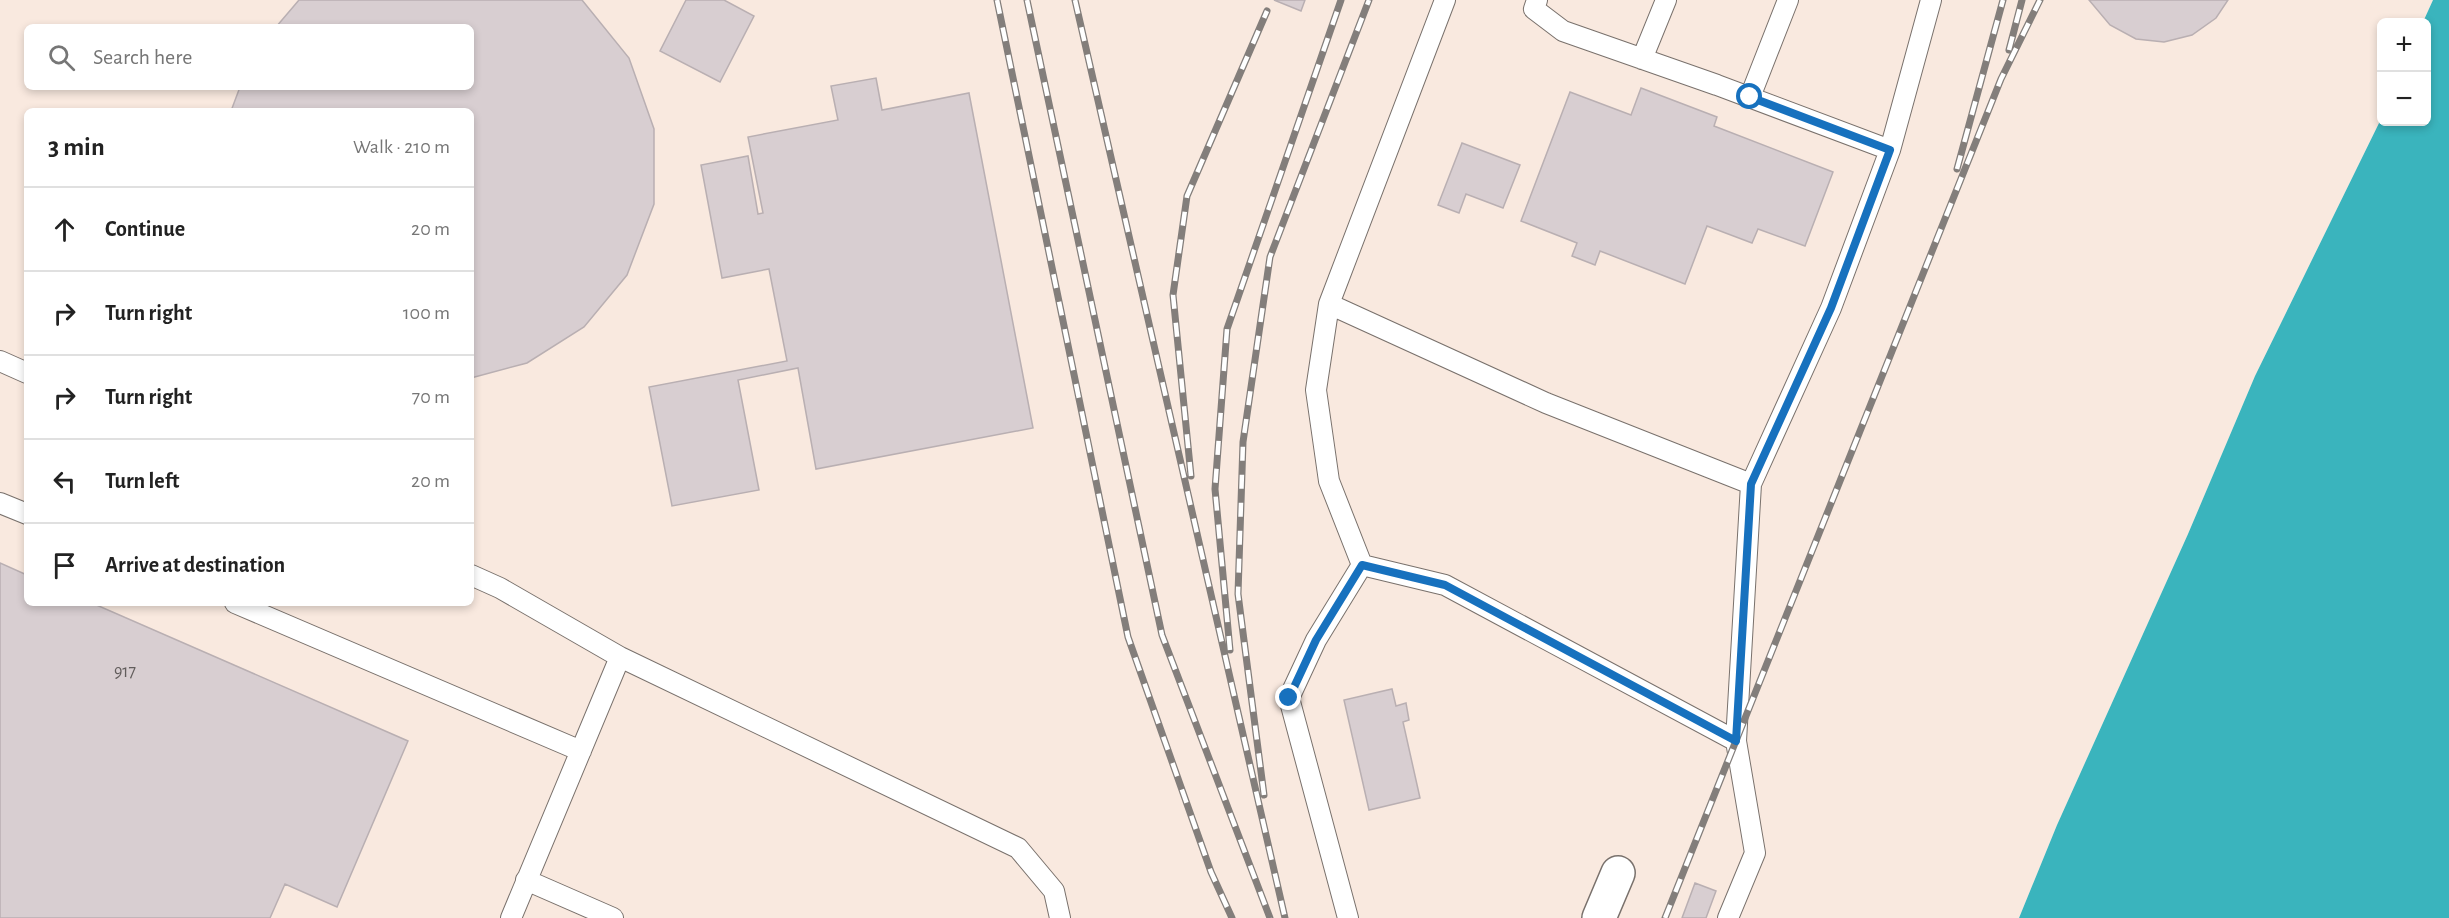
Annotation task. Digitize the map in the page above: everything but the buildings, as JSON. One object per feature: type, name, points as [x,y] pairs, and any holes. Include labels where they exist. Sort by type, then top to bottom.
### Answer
[{"type":"street","points":[[1599,918],[1618,873]]},
{"type":"lane","points":[[1362,565],[1329,481],[1316,390],[1329,304],[1445,0]]},
{"type":"lane","points":[[1537,0],[1534,9],[1563,31],[1750,97],[1890,150]]},
{"type":"lane","points":[[1642,58],[1666,0]]},
{"type":"lane","points":[[1750,97],[1788,0]]},
{"type":"lane","points":[[1728,918],[1755,853],[1736,741],[1751,484],[1831,308],[1890,150],[1931,0]]},
{"type":"lane","points":[[1329,304],[1546,403],[1751,484]]},
{"type":"lane","points":[[0,361],[24,372]]},
{"type":"lane","points":[[0,503],[24,513]]},
{"type":"lane","points":[[1362,565],[1445,585],[1736,741]]},
{"type":"lane","points":[[1348,918],[1289,698],[1316,640],[1362,565]]},
{"type":"lane","points":[[474,576],[500,588],[620,657],[1018,848],[1054,891],[1060,918]]},
{"type":"lane","points":[[242,606],[581,751]]},
{"type":"lane","points":[[510,918],[620,657]]},
{"type":"lane","points":[[526,880],[613,918]]},
{"type":"shaded area","points":[[0,0],[2433,0],[2425,18],[2377,18],[2378,126],[2255,376],[2188,534],[2057,825],[2019,918],[0,918]]},
{"type":"water","points":[[2433,0],[2449,0],[2449,918],[2019,918],[2057,825],[2188,534],[2255,376],[2378,126],[2431,126],[2431,18],[2425,18]]},
{"type":"railway","points":[[997,0],[1128,637],[1211,872],[1232,918]]},
{"type":"railway","points":[[1027,0],[1162,635],[1270,918]]},
{"type":"railway","points":[[1075,0],[1285,918]]},
{"type":"railway","points":[[1230,650],[1215,489],[1227,329],[1341,0]]},
{"type":"railway","points":[[1264,795],[1238,594],[1243,442],[1270,257],[1369,0]]},
{"type":"railway","points":[[1957,169],[2003,0]]},
{"type":"railway","points":[[2009,50],[2022,0]]},
{"type":"railway","points":[[1665,918],[2001,79],[2040,0]]},
{"type":"railway","points":[[1191,476],[1173,295],[1187,196],[1267,11]]},
{"type":"route","points":[[1289,698],[1316,640],[1362,565],[1445,585],[1736,741],[1751,484],[1831,308],[1890,150],[1750,97]]}]
